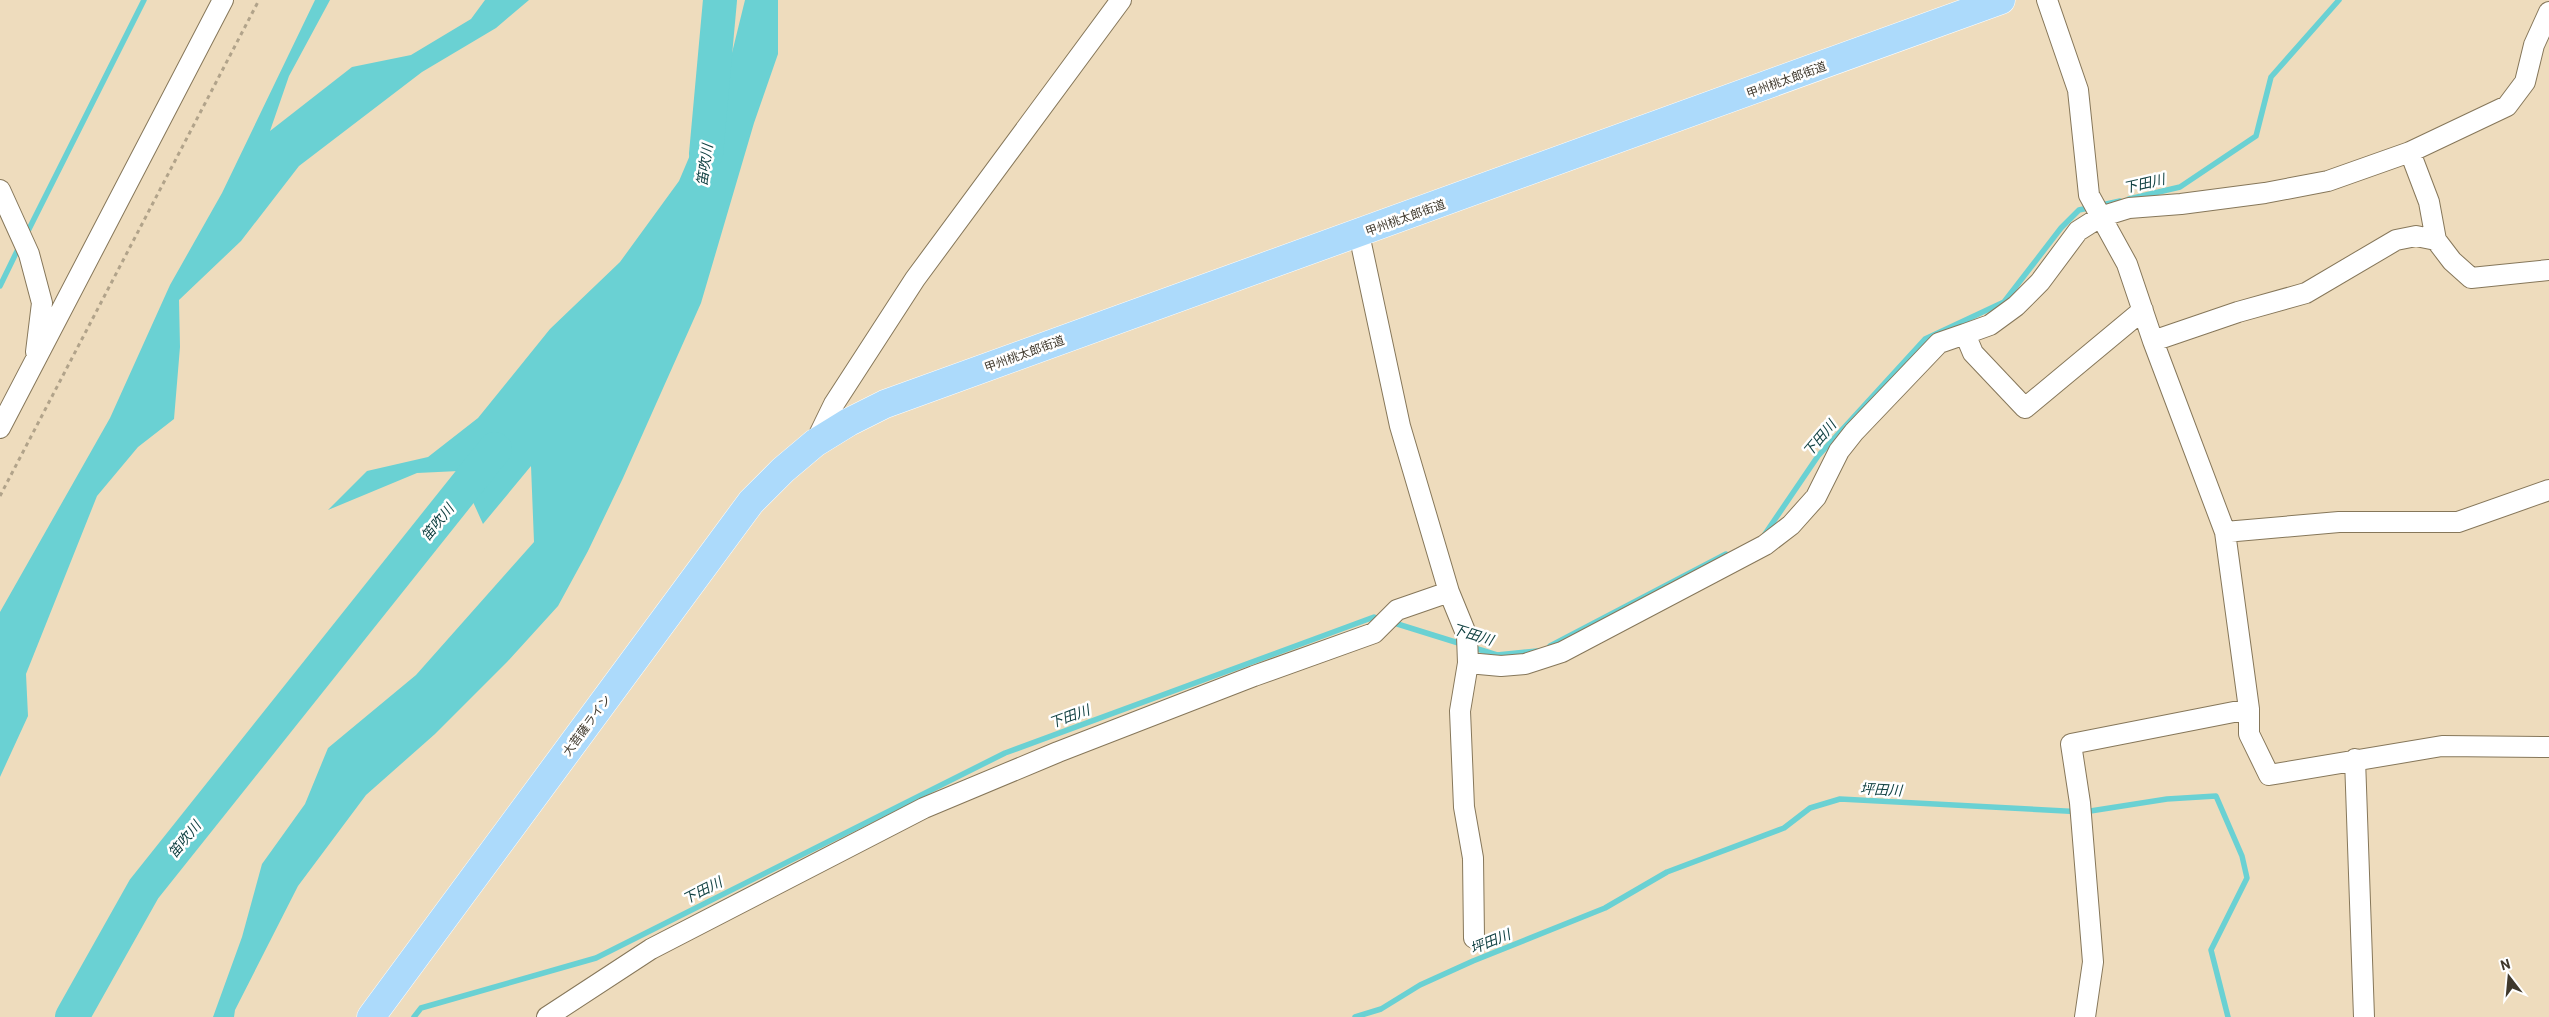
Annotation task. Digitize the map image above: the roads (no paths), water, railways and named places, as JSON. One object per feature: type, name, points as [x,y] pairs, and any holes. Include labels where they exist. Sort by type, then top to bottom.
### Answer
[{"type":"highway","name":"甲州桃太郎街道","points":[[815,444],[867,413],[933,385],[1359,234],[2001,0]]},
{"type":"highway","name":"大菩薩ライン","points":[[371,1017],[751,502],[783,470],[815,444]]},
{"type":"street","points":[[0,428],[223,0]]},
{"type":"street","points":[[815,444],[834,404],[915,279],[1121,0]]},
{"type":"street","points":[[2047,0],[2078,90],[2089,195],[2127,264],[2153,341],[2225,532],[2249,708],[2249,734],[2268,775],[2442,746],[2549,747]]},
{"type":"street","points":[[1468,661],[1501,666],[1525,664],[1562,652],[1766,544],[1791,525],[1816,497],[1839,451],[1854,432],[1939,343],[1990,325],[2016,306],[2040,282],[2078,231],[2100,217],[2129,208],[2246,196],[2328,181],[2410,152],[2506,106],[2525,82],[2534,45],[2549,12]]},
{"type":"street","points":[[2410,152],[2429,202],[2436,240],[2452,261],[2471,278],[2549,270]]},
{"type":"street","points":[[0,190],[29,254],[42,302],[34,364]]},
{"type":"street","points":[[1359,234],[1400,426],[1449,592],[1467,636],[1468,661],[1460,711],[1464,807],[1472,858],[1474,938]]},
{"type":"street","points":[[2153,341],[2238,312],[2306,293],[2396,240],[2416,236],[2436,240]]},
{"type":"street","points":[[1965,334],[1973,353],[2025,408],[2142,310]]},
{"type":"street","points":[[2225,532],[2339,522],[2458,522],[2549,490]]},
{"type":"street","points":[[547,1017],[651,949],[924,808],[1058,752],[1236,683],[1374,634],[1397,610],[1449,592]]},
{"type":"street","points":[[2085,1017],[2093,962],[2080,812],[2071,744],[2249,708]]},
{"type":"street","points":[[2355,759],[2364,1017]]},
{"type":"water","points":[[315,0],[330,0],[289,76],[270,131],[352,67],[411,55],[471,19],[485,0],[529,0],[496,28],[422,72],[299,166],[241,241],[179,300],[180,347],[174,419],[138,447],[97,496],[26,674],[28,716],[0,777],[0,612],[110,418],[170,285],[222,193]]},
{"type":"water","points":[[745,0],[778,0],[778,54],[754,123],[701,303],[623,478],[588,551],[558,606],[507,662],[435,734],[366,795],[298,886],[235,1010],[234,1017],[213,1017],[242,937],[262,864],[305,804],[328,748],[416,675],[534,542],[531,466],[483,524],[459,471],[417,473],[328,510],[367,471],[428,457],[478,418],[550,329],[620,262],[679,181],[730,61]]},
{"type":"waterway","points":[[26,235],[144,0]]},
{"type":"waterway","name":"笛吹川","points":[[706,154],[720,0]]},
{"type":"waterway","name":"下田川","points":[[2129,199],[2180,187],[2256,136],[2271,77],[2339,0]]},
{"type":"waterway","name":"下田川","points":[[1765,534],[1818,456],[1925,339],[2004,302],[2061,228],[2079,210],[2120,201]]},
{"type":"waterway","points":[[0,286],[20,245]]},
{"type":"waterway","name":"笛吹川","points":[[72,1017],[144,889],[495,449]]},
{"type":"waterway","name":"下田川","points":[[1550,646],[1726,554]]},
{"type":"waterway","name":"下田川","points":[[414,1017],[421,1008],[596,958],[1005,753],[1374,617],[1382,620]]},
{"type":"waterway","name":"下田川","points":[[1391,622],[1497,655],[1537,651]]},
{"type":"waterway","name":"坪田川","points":[[1355,1017],[1381,1009],[1420,985],[1473,961],[1605,908],[1667,872],[1784,828],[1810,808],[1840,799],[2084,812],[2167,799],[2216,796],[2242,856],[2247,878],[2211,950],[2228,1017]]}]
